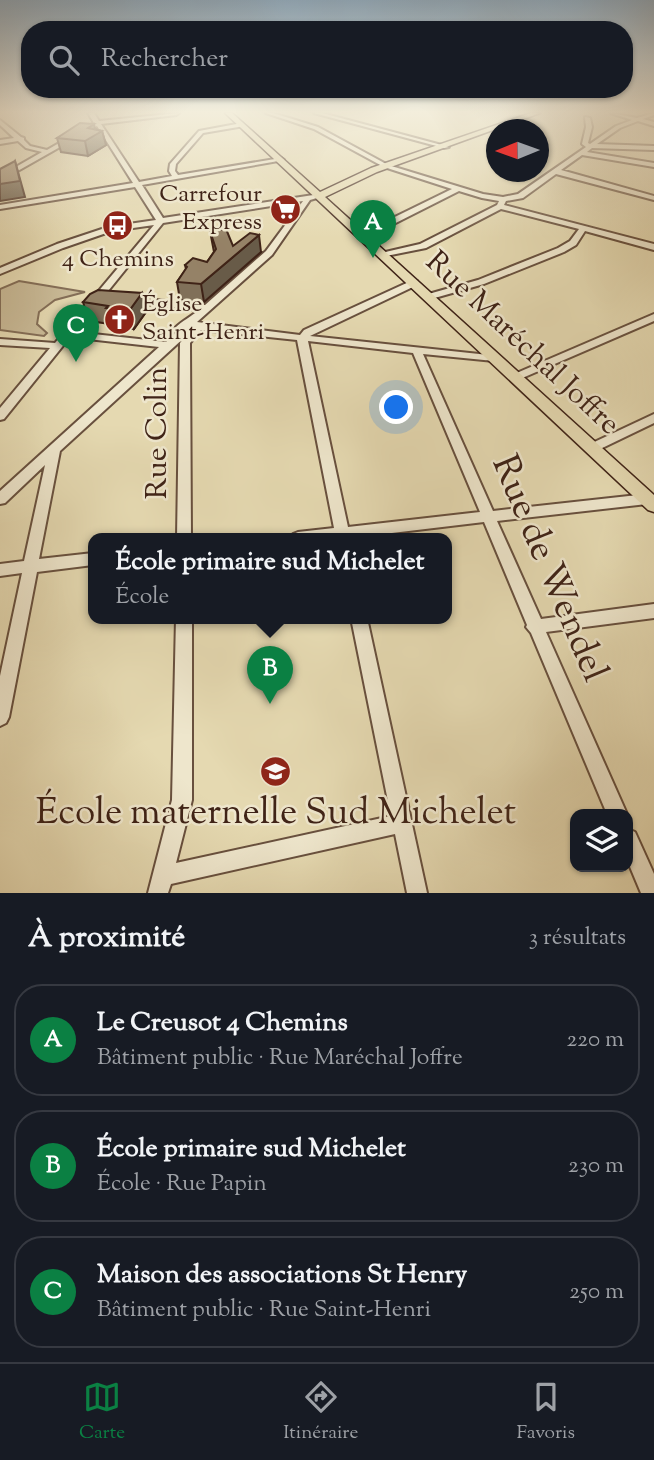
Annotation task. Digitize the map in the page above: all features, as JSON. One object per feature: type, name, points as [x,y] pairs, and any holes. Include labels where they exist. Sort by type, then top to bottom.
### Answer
[{"type":"main road","name":"Rue Maréchal Joffre","points":[[275,155],[651,502]]},
{"type":"main road","points":[[320,196],[386,166],[422,155]]},
{"type":"street","points":[[0,180],[43,155]]},
{"type":"street","points":[[118,155],[161,221]]},
{"type":"street","points":[[176,178],[172,171],[173,164],[181,155]]},
{"type":"street","points":[[365,155],[386,166],[583,229],[654,247]]},
{"type":"street","points":[[384,255],[423,246],[499,201],[520,197],[579,155]]},
{"type":"street","points":[[591,155],[654,165]]},
{"type":"street","points":[[0,207],[281,160]]},
{"type":"street","points":[[555,171],[654,198]]},
{"type":"street","points":[[363,236],[459,188]]},
{"type":"street","points":[[0,271],[97,233],[161,221],[307,201],[320,196]]},
{"type":"street","points":[[0,499],[191,328],[208,308],[275,247],[307,201]]},
{"type":"street","points":[[0,416],[68,334],[104,297],[161,221]]},
{"type":"street","points":[[428,296],[481,282],[561,250],[573,243],[583,229]]},
{"type":"street","points":[[302,338],[308,332],[414,283]]},
{"type":"street","points":[[121,299],[208,308]]},
{"type":"street","points":[[516,377],[654,317]]},
{"type":"street","points":[[191,328],[494,358]]},
{"type":"street","name":"Rue Colin","points":[[184,533],[186,343],[191,328]]},
{"type":"street","points":[[68,334],[169,345]]},
{"type":"street","points":[[302,338],[342,533]]},
{"type":"street","points":[[0,342],[59,346]]},
{"type":"street","name":"Rue de Wendel","points":[[419,350],[418,354],[486,517],[615,809]]},
{"type":"street","points":[[592,448],[654,418]]},
{"type":"street","points":[[0,718],[54,450]]},
{"type":"street","points":[[358,533],[486,517],[651,502]]},
{"type":"street","points":[[0,570],[88,560]]},
{"type":"street","points":[[534,627],[654,611]]},
{"type":"street","points":[[184,624],[182,800],[160,884],[402,823]]},
{"type":"street","points":[[360,624],[417,893]]},
{"type":"street","points":[[633,850],[652,893]]},
{"type":"shaded area","points":[[19,281],[85,292],[55,300],[39,312],[37,324],[47,333],[44,336],[0,330],[0,289]]},
{"type":"building","points":[[15,161],[20,181],[0,184],[0,169]]},
{"type":"building","points":[[226,229],[233,246],[250,233],[259,235],[201,284],[177,282],[187,267],[185,265],[193,258],[207,262],[216,249],[210,231]]},
{"type":"building","points":[[98,290],[142,293],[129,311],[83,302]]},
{"type":"place","name":"Carrefour Express","points":[[285,209]]},
{"type":"place","name":"4 Chemins","points":[[118,226]]},
{"type":"place","name":"Le Creusot 4 Chemins","points":[[373,258]]},
{"type":"place","name":"Église Saint-Henri","points":[[119,319]]},
{"type":"place","name":"Maison des associations St Henry","points":[[76,362]]},
{"type":"place","name":"École primaire sud Michelet","points":[[270,704]]},
{"type":"place","name":"École maternelle Sud Michelet","points":[[276,772]]}]
